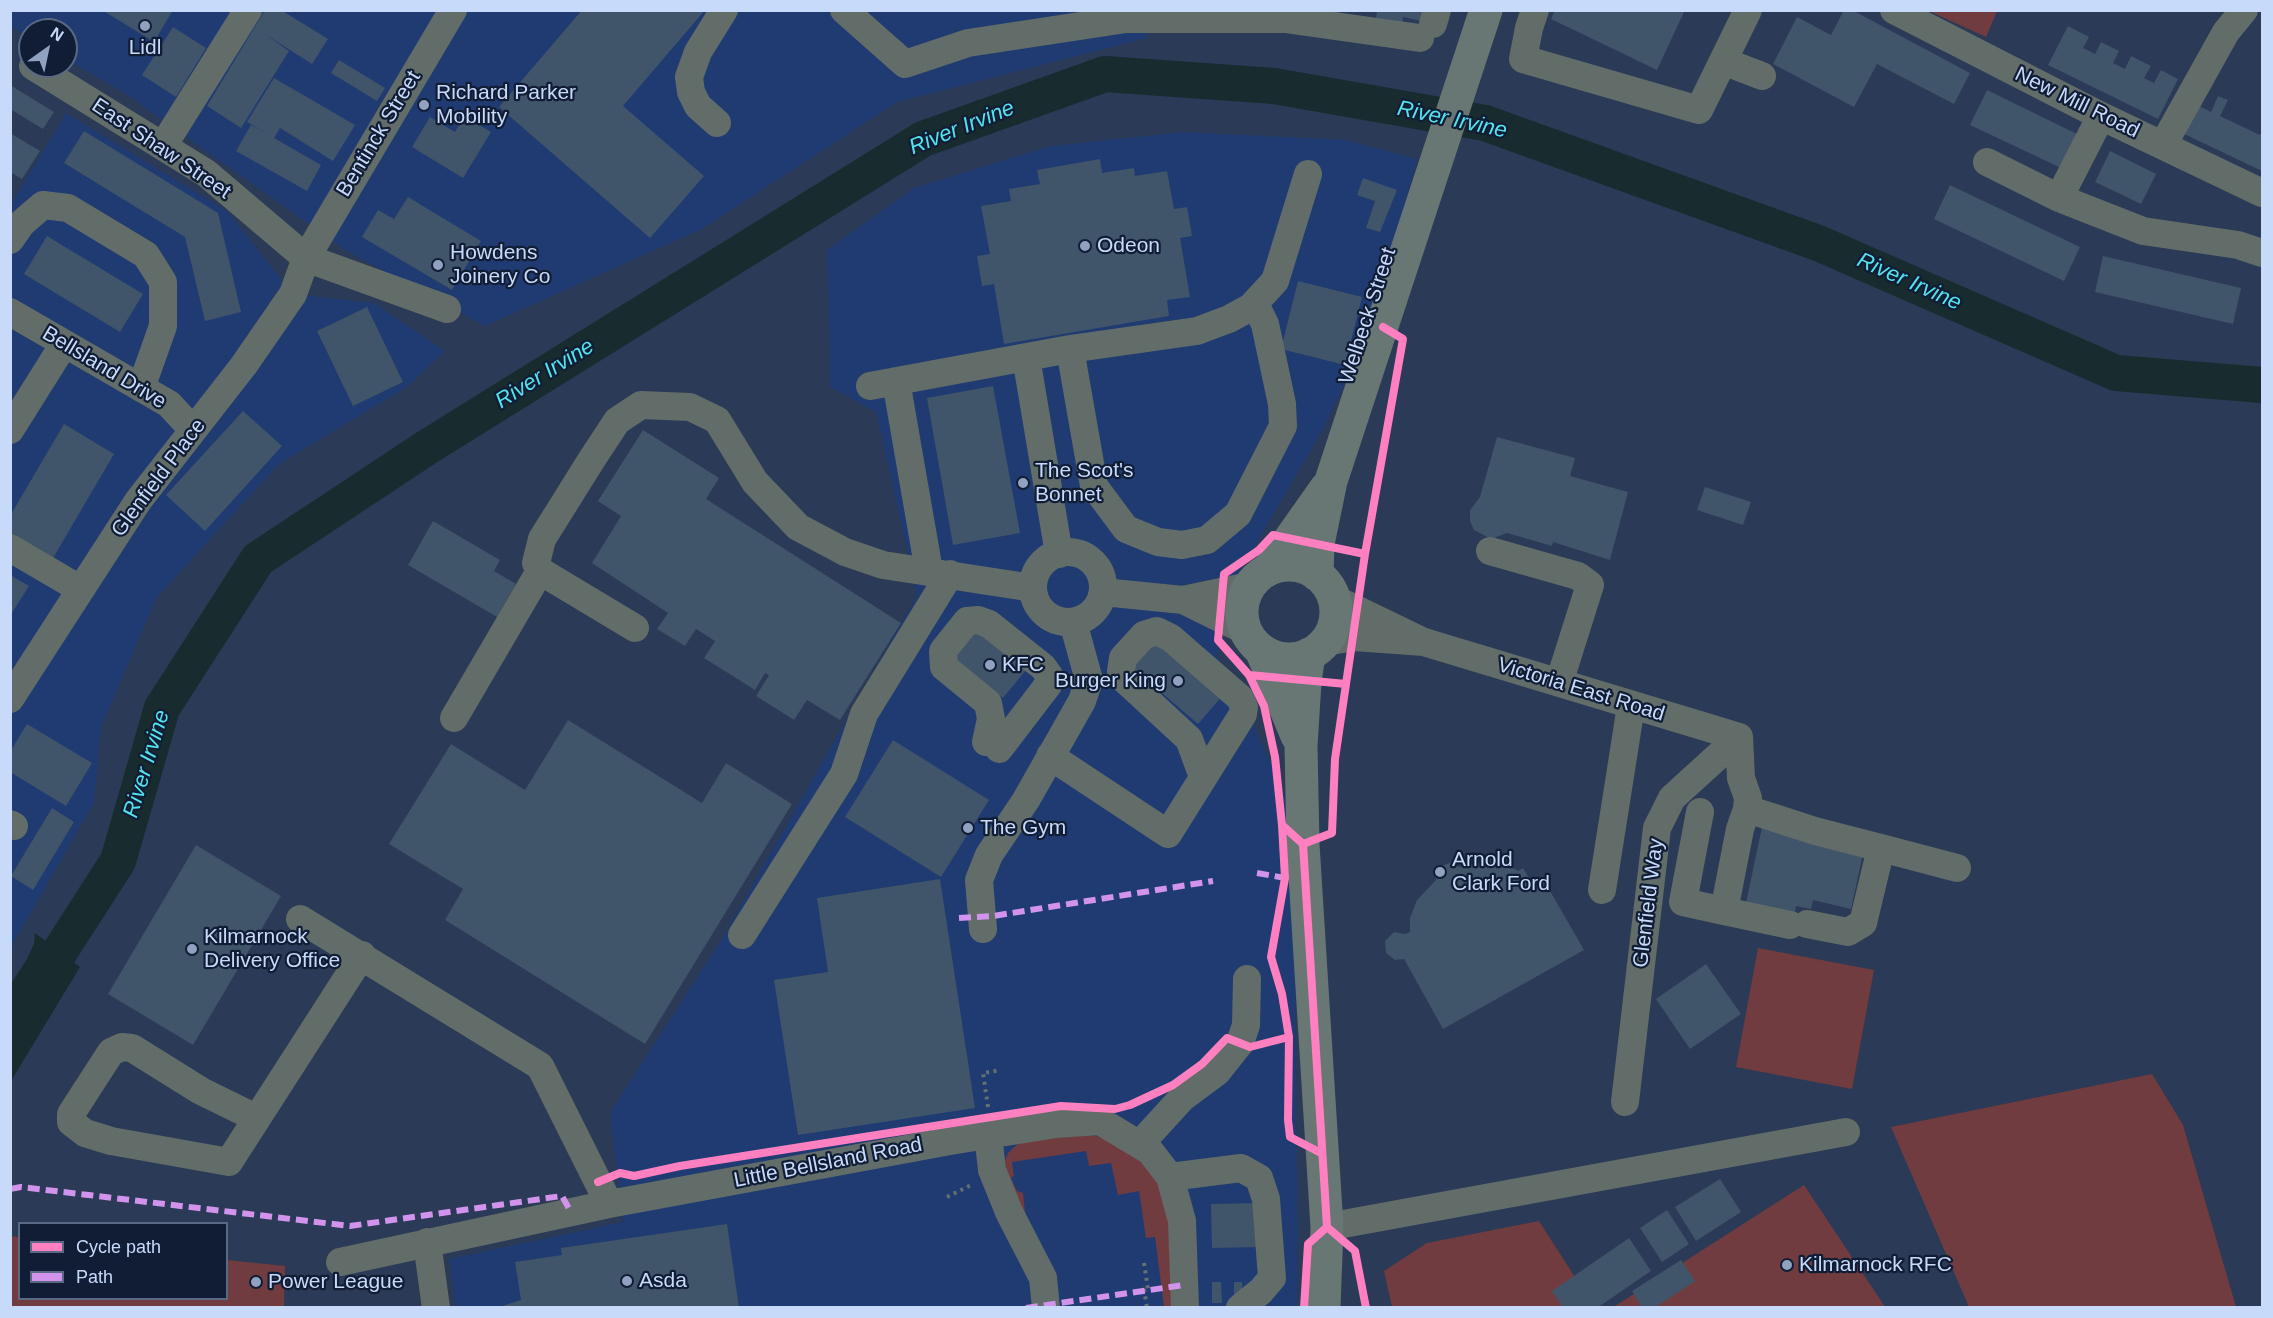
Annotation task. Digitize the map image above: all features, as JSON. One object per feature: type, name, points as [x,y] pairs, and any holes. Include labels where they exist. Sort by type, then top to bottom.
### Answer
[{"type":"main road","name":"Welbeck Street","points":[[1325,586],[1318,544],[1331,481],[1444,144],[1486,10]]},
{"type":"main road","name":"Welbeck Street","points":[[1259,578],[1331,481]]},
{"type":"main road","points":[[1301,746],[1253,640],[1242,608],[1259,578],[1293,565],[1325,586],[1335,621],[1317,648],[1305,682],[1301,746],[1304,882],[1327,1227],[1324,1308]]},
{"type":"main road","points":[[1253,640],[1285,659],[1317,648]]},
{"type":"street","points":[[163,146],[248,10]]},
{"type":"street","name":"Bentinck Street","points":[[306,258],[453,10]]},
{"type":"street","points":[[717,123],[698,106],[691,92],[689,77],[698,52],[724,10]]},
{"type":"street","points":[[844,10],[905,64],[968,44],[1126,19],[1343,18],[1430,24]]},
{"type":"street","points":[[1535,10],[1523,58],[1699,110],[1749,10]]},
{"type":"street","name":"New Mill Road","points":[[1894,10],[2101,116],[2262,193]]},
{"type":"street","points":[[2163,145],[2226,32],[2244,10]]},
{"type":"street","points":[[1723,61],[1762,76]]},
{"type":"street","name":"East Shaw Street","points":[[52,78],[206,173],[306,258],[447,309]]},
{"type":"street","points":[[2059,198],[2101,116]]},
{"type":"street","points":[[1987,162],[2059,198],[2143,231],[2238,245],[2262,253]]},
{"type":"street","points":[[742,935],[844,774],[864,714],[939,573],[883,384],[1070,349],[1197,331],[1223,322],[1255,304],[1275,281],[1308,174]]},
{"type":"street","points":[[10,240],[22,223],[44,205],[68,208],[146,255],[163,282],[163,326],[141,388]]},
{"type":"street","name":"Glenfield Place","points":[[10,699],[138,501],[244,364],[293,294],[306,258]]},
{"type":"street","points":[[1070,349],[1094,486],[1126,529],[1158,542],[1182,545],[1207,540],[1238,514],[1283,426],[1282,404],[1265,324],[1255,304]]},
{"type":"street","name":"Bellsland Drive","points":[[10,312],[169,404],[194,430]]},
{"type":"street","points":[[10,430],[64,344]]},
{"type":"street","points":[[1026,357],[1059,554]]},
{"type":"street","points":[[635,628],[540,571],[536,562],[542,539],[617,421],[641,405],[690,407],[717,420],[755,482],[798,527],[845,552],[883,565],[1033,588]]},
{"type":"street","points":[[10,548],[80,589]]},
{"type":"street","points":[[1490,551],[1578,576],[1590,585],[1559,683]]},
{"type":"street","points":[[1059,554],[1082,555],[1098,570],[1103,592],[1093,612],[1072,622],[1050,617],[1041,610],[1033,588],[1040,567],[1059,554]]},
{"type":"street","points":[[454,718],[540,571]]},
{"type":"street","points":[[1103,592],[1183,600],[1259,578]]},
{"type":"street","name":"Victoria East Road","points":[[1325,586],[1424,642],[1738,736]]},
{"type":"street","points":[[1183,600],[1253,640]]},
{"type":"street","points":[[983,928],[979,880],[989,855],[1026,800],[1082,701],[1089,680],[1072,622]]},
{"type":"street","points":[[1050,756],[1168,834],[1243,714],[1244,707],[1240,698],[1163,633],[1157,631],[1144,635],[1123,658],[1121,671],[1124,679],[1189,739],[1203,777]]},
{"type":"street","name":"Victoria East Road","points":[[1317,648],[1354,637],[1424,642]]},
{"type":"street","points":[[1602,890],[1632,706]]},
{"type":"street","points":[[1724,911],[1748,798],[1741,778],[1738,736]]},
{"type":"street","name":"Glenfield Way","points":[[1625,1102],[1657,828],[1672,798],[1738,736]]},
{"type":"street","points":[[1747,809],[1815,831],[1957,868]]},
{"type":"street","points":[[1700,812],[1683,902],[1724,911],[1848,932],[1863,923],[1881,848]]},
{"type":"street","points":[[300,919],[540,1066],[609,1204]]},
{"type":"street","points":[[256,1118],[201,1091],[132,1048],[122,1047],[111,1052],[71,1114],[71,1122],[85,1133],[111,1141],[229,1162],[256,1118],[373,962]]},
{"type":"street","points":[[1140,1144],[1182,1098],[1217,1072],[1240,1043],[1246,1025],[1247,979]]},
{"type":"street","points":[[988,1120],[992,1170],[1009,1212],[1043,1278],[1046,1308]]},
{"type":"street","name":"Little Bellsland Road","points":[[340,1262],[988,1120],[1100,1121],[1150,1150],[1170,1177],[1182,1221],[1185,1308]]},
{"type":"street","points":[[1327,1227],[1846,1132]]},
{"type":"street","points":[[1170,1177],[1240,1168],[1259,1178],[1266,1199],[1272,1278],[1261,1291],[1240,1308]]},
{"type":"street","points":[[427,1242],[436,1308]]},
{"type":"path","points":[[988,1120],[983,1073],[1001,1070]]},
{"type":"path","points":[[946,1197],[975,1183]]},
{"type":"path","points":[[1144,1263],[1147,1308]]},
{"type":"shaded area","points":[[11,10],[1145,10],[1147,38],[897,102],[702,229],[485,326],[347,251],[123,92],[78,66],[78,18],[18,18],[18,31],[11,27]]},
{"type":"shaded area","points":[[1929,11],[1997,11],[1986,37]]},
{"type":"shaded area","points":[[66,113],[227,211],[293,294],[374,303],[445,351],[407,387],[279,464],[157,597],[101,727],[94,803],[11,947],[11,205]]},
{"type":"shaded area","points":[[1183,132],[1346,140],[1417,159],[1371,330],[1322,431],[1239,574],[1217,655],[1242,699],[1293,813],[1297,1307],[456,1307],[449,1259],[623,1222],[610,1113],[723,937],[917,596],[876,412],[830,387],[827,250],[914,188],[1051,146]]},
{"type":"shaded area","points":[[35,933],[80,967],[11,1081],[11,984],[27,959],[34,944]]},
{"type":"shaded area","points":[[1758,948],[1874,970],[1852,1089],[1736,1067]]},
{"type":"shaded area","points":[[2152,1074],[2183,1125],[2236,1307],[1969,1307],[1891,1127]]},
{"type":"shaded area","points":[[1090,1135],[1107,1138],[1138,1156],[1158,1182],[1168,1213],[1175,1307],[1164,1307],[1155,1237],[1146,1238],[1139,1191],[1118,1195],[1111,1163],[1089,1166],[1086,1151],[1012,1162],[1014,1176],[1011,1178],[1017,1191],[1023,1193],[1026,1222],[1008,1183],[1005,1161],[1008,1153],[1021,1141]]},
{"type":"shaded area","points":[[1804,1185],[1885,1307],[1612,1308]]},
{"type":"shaded area","points":[[1539,1221],[1594,1307],[1392,1307],[1384,1271],[1427,1243]]},
{"type":"shaded area","name":"Power League","points":[[10,1236],[18,1237],[18,1300],[228,1300],[228,1260],[285,1266],[284,1307],[11,1307]]},
{"type":"building","name":"Lidl","points":[[102,10],[173,10],[154,42]]},
{"type":"building","points":[[265,10],[281,10],[328,39],[312,64],[265,34],[289,51],[241,128],[207,106]]},
{"type":"building","points":[[582,10],[705,10],[623,106],[704,176],[650,238],[499,107]]},
{"type":"building","points":[[1377,10],[1428,10],[1426,22],[1403,17],[1402,24],[1376,19]]},
{"type":"building","points":[[1555,10],[1685,10],[1657,70],[1551,19]]},
{"type":"building","points":[[1844,10],[1852,10],[1970,73],[1954,104],[1877,64],[1854,107],[1773,64],[1797,17],[1831,35]]},
{"type":"building","points":[[2068,26],[2089,37],[2083,48],[2095,54],[2101,42],[2119,51],[2113,63],[2125,69],[2131,56],[2151,66],[2144,78],[2154,83],[2161,70],[2178,79],[2158,119],[2048,65]]},
{"type":"building","points":[[173,27],[206,48],[176,97],[142,75]]},
{"type":"building","points":[[339,60],[385,88],[377,101],[331,73]]},
{"type":"building","points":[[274,78],[355,125],[333,161],[280,128],[274,138],[321,165],[307,191],[236,151],[251,125],[266,133],[247,122]]},
{"type":"building","points":[[10,85],[54,112],[43,129],[10,109]]},
{"type":"building","points":[[1987,90],[2077,134],[2061,168],[1970,125]]},
{"type":"building","points":[[2218,96],[2228,100],[2220,116],[2260,135],[2262,130],[2262,171],[2180,132],[2193,103],[2211,112]]},
{"type":"building","points":[[464,116],[491,132],[463,178],[412,147],[430,117],[455,132]]},
{"type":"building","points":[[84,131],[218,213],[241,312],[205,321],[185,237],[64,163]]},
{"type":"building","points":[[10,133],[40,151],[22,179],[10,172]]},
{"type":"building","points":[[2110,151],[2156,174],[2141,204],[2095,182]]},
{"type":"building","name":"Odeon","points":[[1100,159],[1102,173],[1134,168],[1135,176],[1167,171],[1174,209],[1187,207],[1192,236],[1180,238],[1190,297],[1167,300],[1169,316],[1004,344],[994,284],[982,286],[977,256],[990,254],[981,206],[1011,201],[1009,189],[1040,184],[1037,170]]},
{"type":"building","points":[[1363,178],[1397,190],[1380,232],[1366,228],[1375,201],[1357,195]]},
{"type":"building","points":[[1950,185],[2080,247],[2064,281],[1934,219]]},
{"type":"building","name":"Howdens Joinery Co","points":[[408,197],[481,241],[452,290],[362,237],[378,210],[394,219]]},
{"type":"building","points":[[47,236],[143,294],[120,332],[24,274]]},
{"type":"building","points":[[2103,256],[2241,288],[2233,324],[2095,292]]},
{"type":"building","points":[[1298,281],[1362,297],[1345,365],[1281,349]]},
{"type":"building","points":[[367,307],[403,382],[353,406],[317,331]]},
{"type":"building","points":[[993,386],[1020,533],[953,545],[927,398]]},
{"type":"building","points":[[243,411],[282,446],[205,531],[166,495]]},
{"type":"building","points":[[64,424],[114,454],[53,558],[10,534],[10,516]]},
{"type":"building","points":[[643,430],[719,478],[706,499],[901,623],[840,720],[807,700],[794,720],[756,696],[769,675],[765,673],[755,690],[704,658],[715,641],[696,629],[685,646],[657,629],[668,613],[592,563],[621,516],[598,501]]},
{"type":"building","points":[[1497,437],[1575,458],[1570,476],[1628,492],[1610,560],[1553,542],[1552,546],[1507,533],[1491,539],[1474,530],[1470,521],[1470,510],[1480,497]]},
{"type":"building","points":[[1705,487],[1751,502],[1743,525],[1697,510]]},
{"type":"building","points":[[433,521],[500,560],[494,571],[516,584],[497,617],[408,565]]},
{"type":"building","points":[[10,575],[29,586],[10,616]]},
{"type":"building","name":"KFC","points":[[976,631],[1026,670],[1003,698],[954,660]]},
{"type":"building","name":"Burger King","points":[[1159,638],[1224,694],[1198,724],[1133,668]]},
{"type":"building","points":[[568,720],[702,803],[726,763],[792,804],[645,1044],[445,920],[463,889],[389,844],[451,744],[525,790]]},
{"type":"building","points":[[27,724],[92,763],[66,806],[10,772],[10,752]]},
{"type":"building","points":[[893,740],[989,800],[941,877],[845,817]]},
{"type":"building","points":[[52,808],[74,822],[33,890],[11,876]]},
{"type":"building","points":[[1762,827],[1864,849],[1851,909],[1813,900],[1811,909],[1796,906],[1795,913],[1746,903]]},
{"type":"building","name":"Kilmarnock Delivery Office","points":[[196,845],[281,896],[193,1045],[108,994]]},
{"type":"building","points":[[1486,861],[1507,864],[1518,871],[1523,868],[1532,883],[1542,877],[1584,950],[1443,1029],[1404,959],[1395,960],[1386,953],[1385,941],[1394,932],[1405,934],[1410,932],[1410,918],[1417,900],[1436,880],[1438,868],[1449,863],[1459,867]]},
{"type":"building","points":[[940,879],[975,1108],[798,1135],[774,980],[828,972],[817,898]]},
{"type":"building","points":[[1706,964],[1741,1014],[1690,1049],[1656,999]]},
{"type":"building","points":[[1720,1179],[1741,1212],[1696,1241],[1675,1207]]},
{"type":"building","points":[[1260,1203],[1261,1247],[1212,1248],[1211,1204]]},
{"type":"building","points":[[1667,1210],[1689,1244],[1662,1262],[1640,1228]]},
{"type":"building","name":"Asda","points":[[727,1224],[739,1308],[496,1308],[521,1300],[515,1262],[562,1255],[561,1248]]},
{"type":"building","points":[[1629,1238],[1651,1271],[1597,1308],[1563,1308],[1552,1291]]},
{"type":"building","points":[[1681,1260],[1695,1281],[1654,1308],[1642,1308],[1632,1291]]},
{"type":"building","points":[[1212,1282],[1221,1282],[1222,1303],[1212,1303]]},
{"type":"building","points":[[1234,1282],[1242,1282],[1243,1301],[1234,1302]]},
{"type":"waterway","name":"River Irvine","points":[[10,1029],[118,861],[162,708],[258,559],[429,446],[923,139],[1105,74],[1274,86],[1485,123],[1818,243],[2116,373],[2262,385]]},
{"type":"marked path","points":[[1257,873],[1285,878]]},
{"type":"marked path","points":[[959,918],[993,916],[1213,881]]},
{"type":"marked path","points":[[10,1189],[21,1187],[350,1226],[562,1196],[571,1212]]},
{"type":"marked path","points":[[1026,1308],[1184,1285]]},
{"type":"cycle path","points":[[1365,554],[1403,339],[1383,327]]},
{"type":"cycle path","points":[[1249,675],[1346,684],[1365,554],[1273,535],[1259,550],[1224,574],[1218,640],[1249,675],[1264,706],[1275,757],[1282,825],[1303,844]]},
{"type":"cycle path","points":[[1303,844],[1332,833],[1335,759],[1346,684]]},
{"type":"cycle path","points":[[1282,825],[1285,878],[1271,957],[1282,994],[1289,1037],[1288,1120],[1290,1137],[1321,1153]]},
{"type":"cycle path","points":[[1303,844],[1327,1227]]},
{"type":"cycle path","points":[[598,1182],[620,1173],[634,1176],[680,1166],[1061,1106],[1115,1109],[1130,1105],[1173,1085],[1202,1064],[1227,1038],[1250,1047],[1289,1037]]},
{"type":"cycle path","points":[[1327,1227],[1355,1251],[1366,1308]]},
{"type":"cycle path","points":[[1304,1308],[1308,1244],[1327,1227]]},
{"type":"place","name":"Lidl","points":[[145,26]]},
{"type":"place","name":"Richard Parker Mobility","points":[[424,105]]},
{"type":"place","name":"Odeon","points":[[1085,246]]},
{"type":"place","name":"Howdens Joinery Co","points":[[438,265]]},
{"type":"place","name":"The Scot's Bonnet","points":[[1023,483]]},
{"type":"place","name":"KFC","points":[[990,665]]},
{"type":"place","name":"Burger King","points":[[1178,681]]},
{"type":"place","name":"The Gym","points":[[968,828]]},
{"type":"place","name":"Arnold Clark Ford","points":[[1440,872]]},
{"type":"place","name":"Kilmarnock Delivery Office","points":[[192,949]]},
{"type":"place","name":"Kilmarnock RFC","points":[[1787,1265]]},
{"type":"place","name":"Asda","points":[[627,1281]]},
{"type":"place","name":"Power League","points":[[256,1282]]}]
